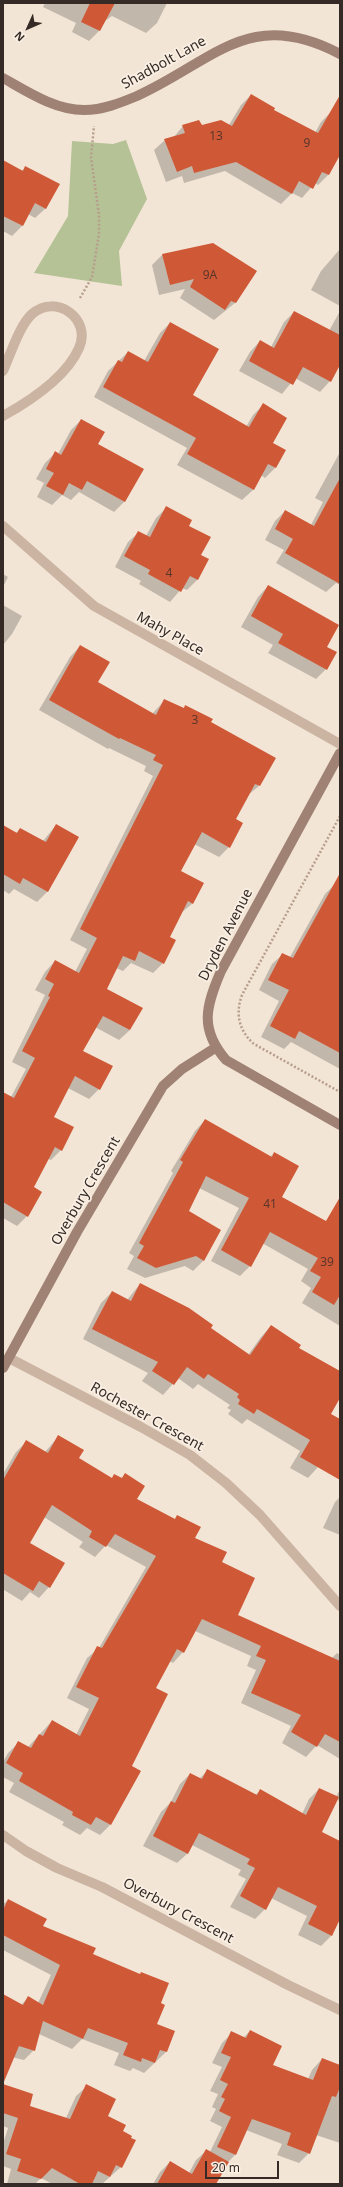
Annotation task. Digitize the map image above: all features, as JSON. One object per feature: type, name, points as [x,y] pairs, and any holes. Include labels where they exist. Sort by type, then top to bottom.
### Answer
[{"type":"street","name":"Shadbolt Lane","points":[[3,78],[44,100],[66,108],[84,110],[101,108],[125,101],[145,92],[221,48],[242,39],[267,35],[291,35],[318,42],[340,54]]},
{"type":"street","points":[[3,371],[23,326],[32,314],[44,308],[57,306],[70,311],[77,318],[82,333],[80,347],[73,360],[51,384],[32,399],[3,416]]},
{"type":"street","name":"Mahy Place","points":[[3,526],[74,590],[101,611],[340,744]]},
{"type":"street","name":"Dryden Avenue","points":[[340,753],[221,971],[211,995],[207,1015],[207,1030],[215,1048],[226,1060],[340,1125]]},
{"type":"street","name":"Overbury Crescent","points":[[3,1368],[77,1232],[163,1086],[182,1069],[215,1048]]},
{"type":"street","name":"Rochester Crescent","points":[[8,1358],[141,1427],[190,1456],[226,1483],[260,1515],[340,1606]]},
{"type":"street","name":"Overbury Crescent","points":[[3,1835],[26,1851],[57,1868],[102,1887],[288,1985],[340,2010]]},
{"type":"path","points":[[70,311],[85,291],[92,277],[96,258],[99,215],[91,157],[94,123]]},
{"type":"path","points":[[340,816],[242,995],[238,1009],[243,1032],[254,1044],[340,1092]]},
{"type":"green space","points":[[126,140],[147,199],[119,251],[122,286],[34,273],[68,216],[72,141],[113,144]]},
{"type":"building","points":[[90,3],[115,3],[100,31],[81,22]]},
{"type":"building","points":[[251,94],[275,108],[274,110],[318,133],[340,95],[340,155],[329,175],[322,172],[313,189],[299,181],[292,194],[236,162],[194,173],[192,166],[177,172],[164,139],[185,133],[182,125],[199,120],[202,125],[221,120],[232,126]]},
{"type":"building","points":[[3,160],[23,171],[25,166],[60,184],[46,209],[35,203],[23,226],[3,216]]},
{"type":"building","points":[[213,243],[257,271],[236,303],[231,301],[225,310],[190,287],[194,279],[170,285],[162,254]]},
{"type":"building","points":[[294,311],[340,335],[340,365],[331,382],[303,367],[293,385],[249,361],[260,340],[274,348]]},
{"type":"building","points":[[170,322],[219,349],[193,395],[249,427],[263,403],[287,418],[273,443],[286,450],[276,468],[268,464],[254,490],[187,454],[196,438],[103,387],[118,360],[122,362],[128,351],[148,362]]},
{"type":"building","points":[[81,419],[105,432],[98,444],[144,469],[125,502],[87,481],[82,490],[69,483],[63,495],[46,486],[54,473],[46,469],[55,451],[61,455]]},
{"type":"building","points":[[340,478],[340,584],[285,553],[293,539],[275,529],[285,510],[314,526]]},
{"type":"building","points":[[166,506],[192,520],[189,526],[211,537],[201,555],[209,559],[198,580],[190,576],[181,592],[148,574],[150,570],[124,556],[138,531],[150,537]]},
{"type":"building","points":[[268,585],[339,625],[327,647],[337,652],[327,670],[278,643],[283,634],[251,616]]},
{"type":"building","points":[[80,645],[110,662],[98,682],[156,715],[164,699],[184,708],[185,705],[213,719],[211,722],[276,758],[260,786],[255,784],[236,819],[243,823],[230,848],[202,832],[181,871],[204,883],[193,904],[188,901],[170,937],[176,940],[164,964],[139,951],[135,961],[123,956],[107,989],[143,1008],[130,1030],[103,1016],[83,1051],[113,1066],[100,1090],[75,1076],[54,1117],[74,1127],[62,1151],[55,1147],[34,1187],[42,1192],[28,1217],[3,1202],[3,1092],[14,1098],[35,1058],[22,1051],[50,997],[48,996],[54,984],[45,979],[55,960],[79,973],[97,938],[80,929],[163,765],[153,760],[156,755],[120,738],[119,739],[49,700]]},
{"type":"building","points":[[56,824],[79,837],[48,892],[23,878],[20,884],[3,874],[3,825],[17,833],[20,828],[46,842]]},
{"type":"building","points":[[340,873],[340,1053],[299,1031],[295,1039],[270,1026],[289,990],[268,980],[282,953],[293,958]]},
{"type":"building","points":[[205,1119],[272,1157],[274,1152],[299,1166],[282,1197],[326,1221],[340,1197],[340,1295],[334,1305],[312,1292],[321,1277],[310,1271],[318,1258],[270,1232],[251,1267],[221,1250],[249,1198],[206,1176],[189,1211],[221,1230],[204,1261],[196,1256],[156,1268],[137,1258],[144,1246],[139,1243],[183,1162],[180,1160]]},
{"type":"building","points":[[140,1283],[189,1308],[213,1325],[211,1328],[250,1355],[271,1325],[301,1345],[299,1348],[340,1371],[340,1398],[331,1414],[340,1419],[340,1480],[300,1457],[310,1440],[257,1409],[254,1414],[238,1404],[240,1400],[237,1397],[239,1394],[208,1374],[204,1379],[187,1367],[174,1385],[152,1371],[158,1362],[92,1329],[112,1291],[131,1301]]},
{"type":"building","points":[[58,1435],[84,1450],[79,1458],[112,1478],[114,1474],[122,1478],[125,1473],[145,1486],[137,1499],[175,1519],[177,1515],[201,1527],[195,1538],[227,1552],[222,1562],[255,1578],[238,1615],[340,1661],[340,1742],[325,1734],[317,1747],[291,1732],[301,1715],[251,1693],[266,1660],[256,1656],[261,1646],[202,1619],[184,1653],[177,1649],[156,1688],[168,1694],[132,1766],[141,1771],[111,1825],[96,1817],[91,1825],[72,1815],[73,1812],[19,1781],[23,1773],[6,1763],[18,1741],[31,1748],[39,1734],[43,1736],[52,1720],[80,1736],[99,1698],[76,1687],[97,1646],[102,1648],[156,1556],[115,1534],[106,1547],[89,1537],[92,1531],[52,1505],[30,1543],[65,1563],[50,1588],[39,1581],[33,1591],[3,1573],[3,1480],[26,1440],[48,1453]]},
{"type":"building","points":[[207,1769],[257,1795],[260,1789],[306,1815],[319,1788],[339,1797],[322,1832],[340,1841],[340,1919],[332,1936],[308,1924],[317,1906],[278,1887],[266,1910],[240,1896],[255,1868],[247,1864],[250,1859],[199,1833],[188,1854],[153,1836],[171,1801],[175,1803],[190,1773],[202,1779]]},
{"type":"building","points":[[8,1899],[47,1919],[43,1926],[96,1948],[93,1954],[140,1974],[141,1972],[169,1983],[161,2003],[165,2005],[157,2024],[175,2031],[167,2052],[160,2050],[155,2063],[142,2058],[141,2062],[123,2055],[128,2043],[88,2028],[83,2039],[43,2021],[35,2051],[19,2046],[3,2084],[3,1994],[23,2005],[28,1996],[43,2005],[60,1965],[3,1935],[3,1910]]},
{"type":"building","points":[[250,2030],[282,2046],[273,2065],[313,2080],[322,2058],[340,2065],[340,2087],[336,2097],[332,2096],[310,2154],[287,2145],[291,2133],[252,2119],[236,2155],[217,2147],[231,2117],[219,2111],[225,2099],[221,2097],[228,2084],[220,2080],[231,2057],[221,2053],[231,2031],[246,2038]]},
{"type":"building","points":[[3,2084],[33,2094],[30,2106],[70,2119],[86,2084],[116,2099],[108,2116],[126,2125],[123,2131],[132,2136],[131,2138],[136,2140],[122,2168],[116,2165],[110,2177],[98,2171],[92,2184],[80,2184],[52,2168],[41,2179],[17,2171],[21,2159],[6,2154],[18,2118],[3,2113]]},
{"type":"building","points":[[206,2149],[229,2162],[216,2184],[157,2184],[170,2161],[192,2174]]}]
